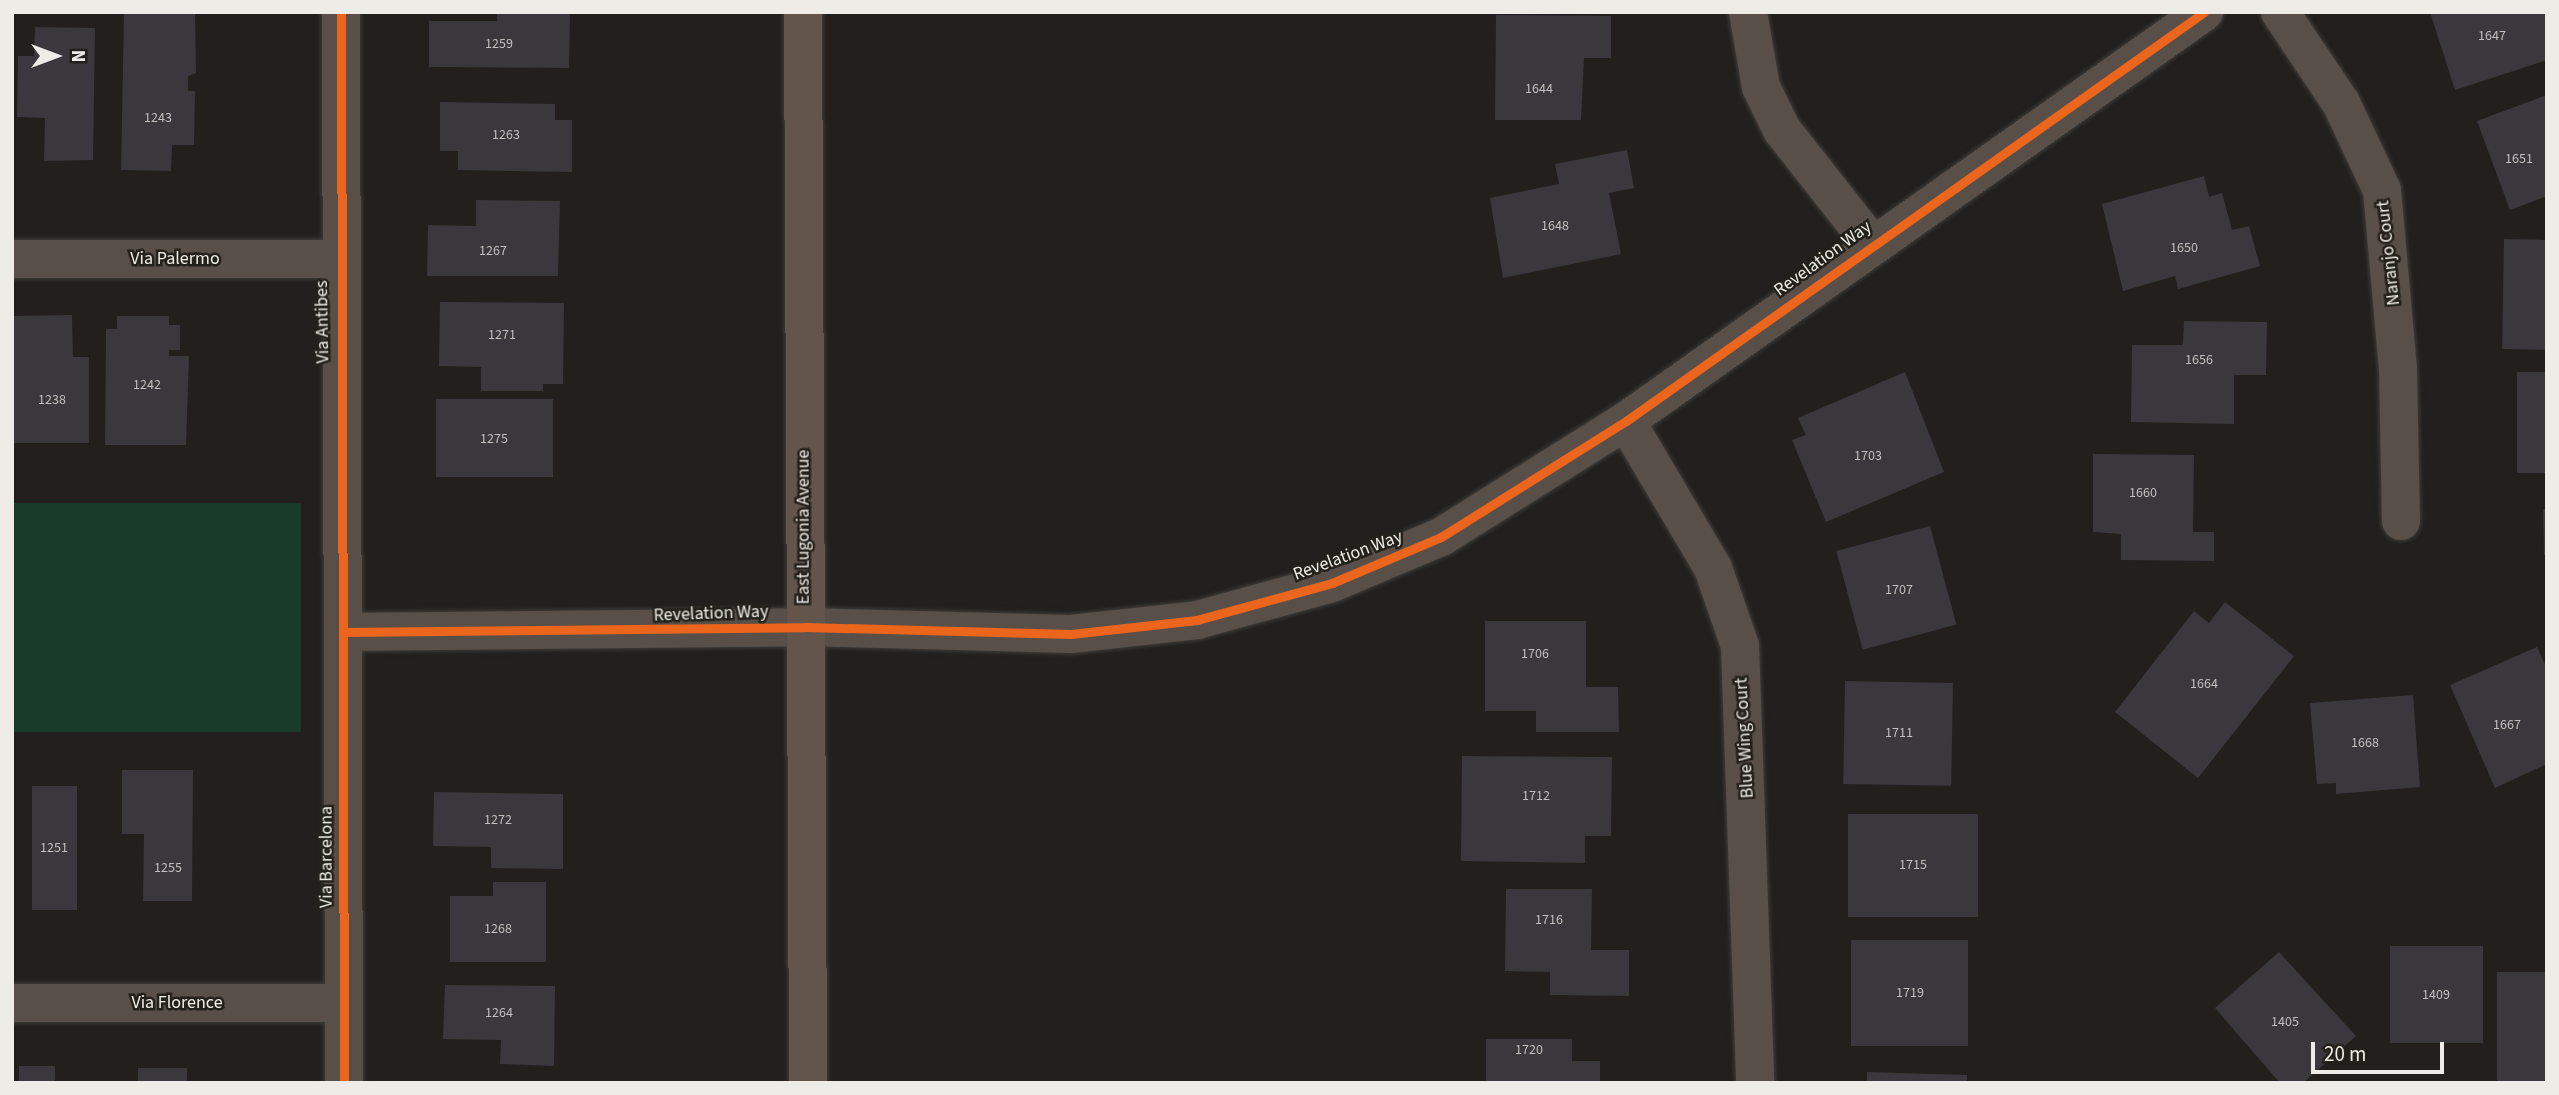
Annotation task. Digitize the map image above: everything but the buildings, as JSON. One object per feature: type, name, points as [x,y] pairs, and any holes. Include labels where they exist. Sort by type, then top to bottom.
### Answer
[{"type":"main road","name":"East Lugonia Avenue","points":[[803,12],[808,1083]]},
{"type":"street","name":"Via Antibes","points":[[341,12],[338,259],[343,632]]},
{"type":"street","points":[[1748,12],[1761,87],[1782,130],[1871,243]]},
{"type":"street","name":"Revelation Way","points":[[343,632],[805,626],[1070,634],[1198,620],[1332,583],[1441,537],[1626,421],[1871,243],[2204,12]]},
{"type":"street","name":"Naranjo Court","points":[[2280,12],[2341,103],[2382,190],[2398,368],[2401,521]]},
{"type":"street","name":"Via Palermo","points":[[12,259],[338,259]]},
{"type":"street","name":"Blue Wing Court","points":[[1626,421],[1713,568],[1740,646],[1755,1083]]},
{"type":"street","name":"Via Barcelona","points":[[343,632],[344,1083]]},
{"type":"street","name":"Via Florence","points":[[12,1003],[343,1003]]},
{"type":"green space","points":[[12,503],[301,503],[301,732],[12,732]]},
{"type":"cycle path","points":[[341,12],[344,1083]]},
{"type":"cycle path","points":[[343,632],[805,627],[1071,634],[1197,620],[1332,583],[1441,537],[1626,421],[2204,12]]}]
